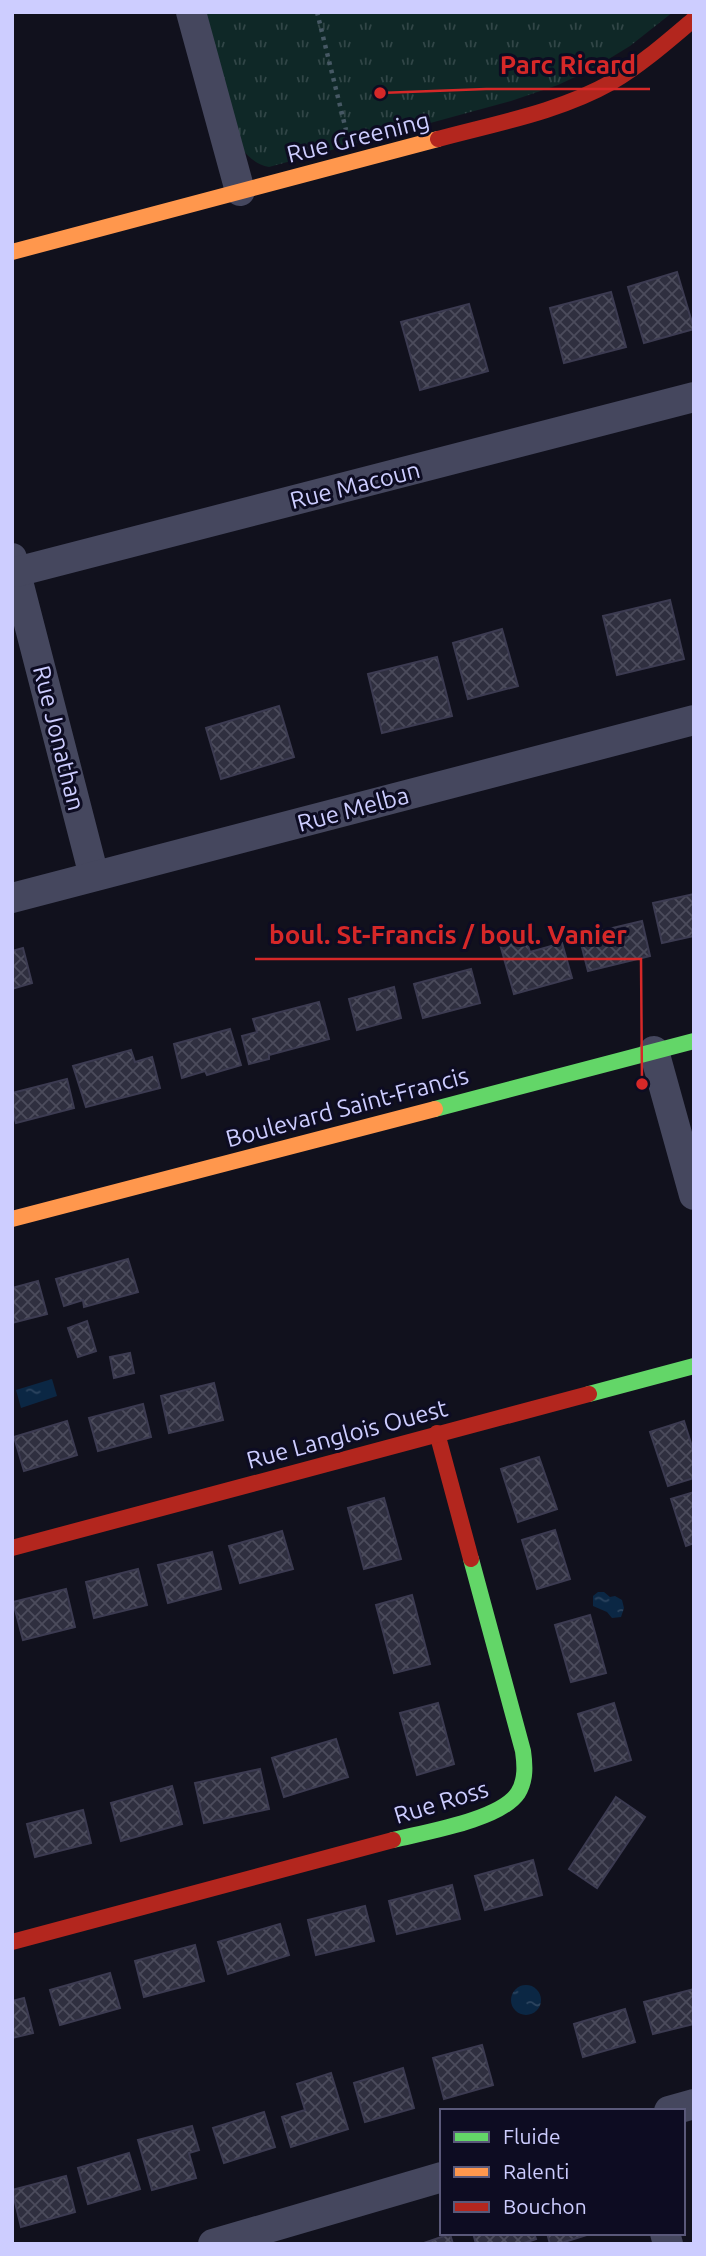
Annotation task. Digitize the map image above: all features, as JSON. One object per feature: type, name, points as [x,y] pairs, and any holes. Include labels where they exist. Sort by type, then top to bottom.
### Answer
[{"type":"street","points":[[191,12],[240,191]]},
{"type":"street","name":"Rue Greening","points":[[12,253],[472,132],[565,103],[610,83],[631,70],[694,19]]},
{"type":"street","name":"Rue Macoun","points":[[14,565],[694,397]]},
{"type":"street","name":"Rue Jonathan","points":[[14,565],[94,876]]},
{"type":"street","name":"Rue Melba","points":[[12,898],[694,720]]},
{"type":"street","name":"Boulevard Saint-Francis","points":[[12,1219],[694,1041]]},
{"type":"street","points":[[654,1051],[694,1195]]},
{"type":"street","name":"Rue Langlois Ouest","points":[[12,1548],[694,1366]]},
{"type":"street","name":"Rue Ross","points":[[12,1942],[484,1816],[498,1810],[520,1791],[526,1769],[523,1751],[437,1433]]},
{"type":"street","points":[[676,2109],[694,2104]]},
{"type":"street","points":[[213,2244],[440,2178]]},
{"type":"path","points":[[317,12],[346,131]]},
{"type":"green space","points":[[204,12],[673,12],[630,46],[594,68],[558,85],[511,101],[269,167],[256,162],[240,147]]},
{"type":"water","points":[[52,1379],[57,1396],[21,1408],[16,1390]]},
{"type":"water","points":[[598,1592],[622,1600],[624,1608],[621,1617],[612,1618],[607,1612],[593,1606],[593,1596]]},
{"type":"water","points":[[526,1985],[532,1986],[540,1994],[540,2006],[532,2014],[526,2015],[520,2014],[512,2006],[511,2000],[512,1994],[520,1986]]},
{"type":"building","points":[[677,272],[694,329],[644,343],[628,287]]},
{"type":"building","points":[[611,292],[626,347],[564,363],[550,308]]},
{"type":"building","points":[[469,304],[488,371],[420,390],[401,322]]},
{"type":"building","points":[[670,600],[684,659],[617,675],[603,616]]},
{"type":"building","points":[[502,629],[518,686],[468,699],[453,643]]},
{"type":"building","points":[[437,657],[452,716],[382,733],[368,674]]},
{"type":"building","points":[[279,706],[294,757],[221,779],[206,728]]},
{"type":"building","points":[[694,894],[694,936],[662,943],[653,903]]},
{"type":"building","points":[[642,921],[650,956],[588,971],[579,936]]},
{"type":"building","points":[[523,930],[530,952],[562,943],[572,978],[514,994],[498,937]]},
{"type":"building","points":[[23,948],[32,983],[12,989],[12,951]]},
{"type":"building","points":[[471,969],[480,1003],[423,1018],[414,984]]},
{"type":"building","points":[[394,987],[401,1018],[357,1030],[349,999]]},
{"type":"building","points":[[319,1002],[329,1039],[269,1055],[269,1059],[249,1064],[242,1036],[257,1032],[253,1019]]},
{"type":"building","points":[[230,1029],[241,1065],[207,1075],[205,1071],[182,1078],[174,1044]]},
{"type":"building","points":[[131,1050],[135,1062],[152,1057],[160,1088],[86,1107],[73,1066]]},
{"type":"building","points":[[67,1079],[74,1108],[16,1123],[12,1093]]},
{"type":"building","points":[[128,1259],[138,1292],[84,1307],[83,1300],[64,1306],[56,1279]]},
{"type":"building","points":[[38,1281],[47,1314],[12,1323],[12,1288]]},
{"type":"building","points":[[87,1321],[96,1351],[78,1357],[68,1328]]},
{"type":"building","points":[[130,1353],[134,1373],[114,1378],[110,1357]]},
{"type":"building","points":[[214,1383],[223,1420],[169,1433],[161,1396]]},
{"type":"building","points":[[143,1404],[151,1437],[98,1451],[89,1418]]},
{"type":"building","points":[[67,1421],[77,1455],[24,1471],[14,1437]]},
{"type":"building","points":[[684,1421],[694,1453],[694,1478],[668,1486],[650,1432]]},
{"type":"building","points":[[539,1457],[557,1509],[518,1522],[501,1469]]},
{"type":"building","points":[[694,1492],[694,1543],[686,1546],[671,1499]]},
{"type":"building","points":[[384,1498],[401,1559],[364,1569],[348,1508]]},
{"type":"building","points":[[555,1530],[570,1579],[537,1589],[522,1540]]},
{"type":"building","points":[[282,1531],[293,1569],[240,1583],[229,1546]]},
{"type":"building","points":[[212,1552],[221,1589],[168,1603],[158,1565]]},
{"type":"building","points":[[138,1569],[147,1605],[94,1618],[86,1582]]},
{"type":"building","points":[[66,1589],[75,1627],[23,1640],[13,1602]]},
{"type":"building","points":[[412,1595],[430,1664],[394,1673],[376,1605]]},
{"type":"building","points":[[590,1615],[606,1673],[571,1682],[555,1625]]},
{"type":"building","points":[[438,1703],[454,1764],[417,1775],[400,1713]]},
{"type":"building","points":[[614,1703],[631,1760],[595,1771],[578,1714]]},
{"type":"building","points":[[336,1739],[348,1777],[284,1797],[272,1758]]},
{"type":"building","points":[[260,1769],[269,1809],[204,1823],[195,1783]]},
{"type":"building","points":[[172,1786],[182,1824],[121,1841],[111,1803]]},
{"type":"building","points":[[616,1797],[645,1817],[597,1888],[569,1869]]},
{"type":"building","points":[[83,1810],[91,1843],[35,1857],[27,1824]]},
{"type":"building","points":[[533,1860],[542,1895],[485,1910],[475,1876]]},
{"type":"building","points":[[452,1885],[460,1919],[397,1934],[389,1901]]},
{"type":"building","points":[[365,1906],[374,1941],[316,1955],[308,1920]]},
{"type":"building","points":[[280,1924],[289,1955],[228,1974],[218,1942]]},
{"type":"building","points":[[195,1945],[204,1981],[144,1997],[135,1961]]},
{"type":"building","points":[[110,1973],[120,2008],[60,2025],[50,1990]]},
{"type":"building","points":[[694,1989],[694,2024],[653,2034],[644,2002]]},
{"type":"building","points":[[24,1998],[33,2033],[12,2038],[12,2001]]},
{"type":"building","points":[[625,2009],[635,2042],[583,2057],[574,2024]]},
{"type":"building","points":[[482,2045],[493,2085],[444,2099],[433,2058]]},
{"type":"building","points":[[403,2068],[414,2108],[365,2122],[354,2083]]},
{"type":"building","points":[[331,2073],[348,2129],[291,2147],[282,2117],[305,2110],[297,2084]]},
{"type":"building","points":[[264,2112],[275,2147],[224,2163],[213,2128]]},
{"type":"building","points":[[192,2126],[199,2150],[189,2153],[196,2178],[152,2190],[138,2140]]},
{"type":"building","points":[[129,2153],[140,2189],[88,2204],[78,2168]]},
{"type":"building","points":[[66,2176],[75,2212],[21,2227],[12,2190]]},
{"type":"building","points":[[450,2235],[453,2244],[421,2244]]},
{"type":"building","points":[[474,2235],[535,2235],[536,2239],[521,2244],[476,2244]]},
{"type":"building","points":[[548,2235],[587,2235],[558,2244],[550,2244]]},
{"type":"traffic: fast","points":[[435,1109],[694,1041]]},
{"type":"traffic: fast","points":[[589,1394],[694,1366]]},
{"type":"traffic: fast","points":[[393,1840],[461,1824],[495,1811],[518,1793],[524,1778],[523,1751],[471,1559]]},
{"type":"traffic: slow","points":[[12,252],[438,139]]},
{"type":"traffic: slow","points":[[12,1219],[435,1109]]},
{"type":"traffic: jam","points":[[438,139],[527,116],[592,92],[634,68],[694,19]]},
{"type":"traffic: jam","points":[[12,1548],[589,1394]]},
{"type":"traffic: jam","points":[[437,1433],[471,1559]]},
{"type":"traffic: jam","points":[[12,1942],[393,1840]]},
{"type":"place","name":"Parc Ricard","points":[[380,93]]},
{"type":"place","name":"boul. St-Francis / boul. Vanier","points":[[642,1084]]}]
